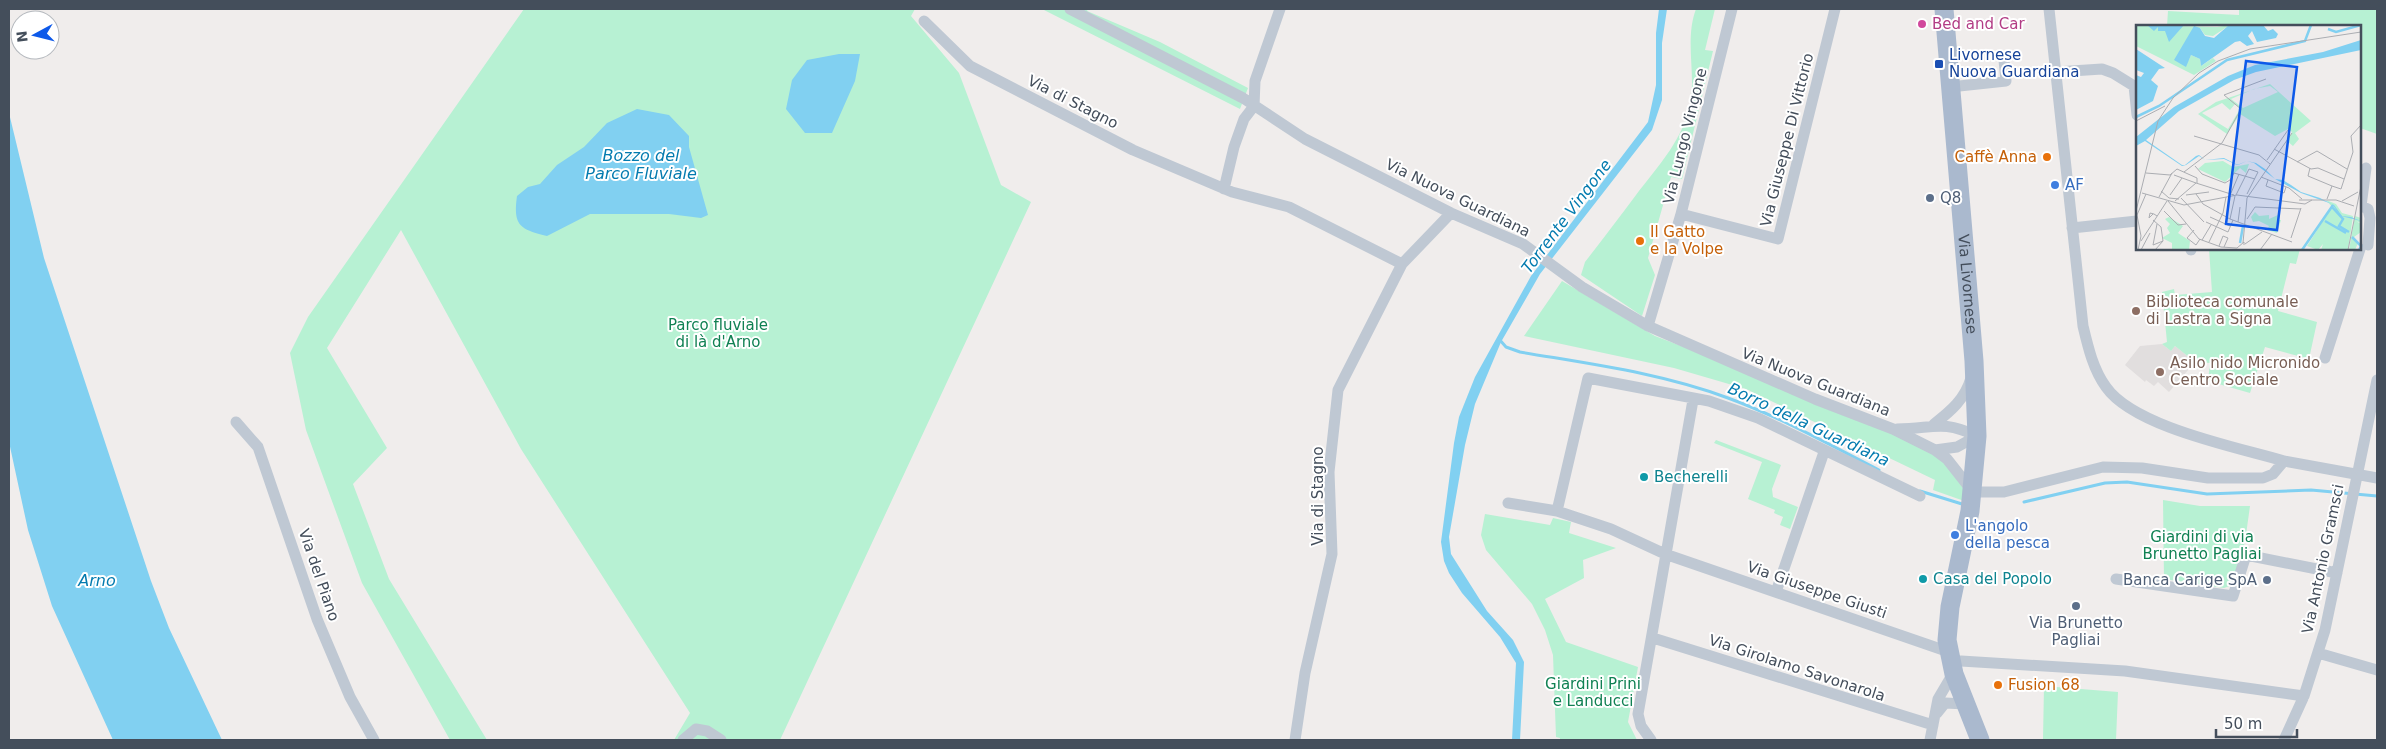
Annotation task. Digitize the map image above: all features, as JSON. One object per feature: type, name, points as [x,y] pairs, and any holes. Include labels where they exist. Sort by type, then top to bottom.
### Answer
[{"type":"main road","name":"Via Livornese","points":[[1944,9],[1974,361],[1977,436],[1973,492],[1947,626],[1964,692],[1979,737]]},
{"type":"street","name":"Via Nuova Guardiana","points":[[1070,9],[1244,98],[1305,139],[1451,213],[1523,244],[1582,287],[1648,326],[1815,399],[1893,429],[1934,450],[1947,459],[1973,492]]},
{"type":"street","points":[[1224,188],[1234,147],[1244,119],[1254,106],[1256,81],[1280,9]]},
{"type":"street","name":"Via Lungo Vingone","points":[[1648,326],[1681,214],[1732,9]]},
{"type":"street","name":"Via Giuseppe Di Vittorio","points":[[1681,214],[1778,240],[1835,9]]},
{"type":"street","points":[[2049,9],[2083,326],[2092,360],[2106,388],[2128,408],[2156,423],[2284,462],[2355,480],[2377,478]]},
{"type":"street","name":"Via di Stagno","points":[[924,20],[970,66],[1133,150],[1224,188],[1289,208],[1402,264]]},
{"type":"street","points":[[1950,87],[2006,81],[2004,60]]},
{"type":"street","points":[[2056,72],[2102,69],[2113,72],[2134,86],[2136,105]]},
{"type":"street","points":[[2325,358],[2366,247],[2370,218],[2368,209],[2361,206],[2366,168]]},
{"type":"street","name":"Via di Stagno","points":[[1295,740],[1306,673],[1332,554],[1330,472],[1338,390],[1402,264],[1451,213]]},
{"type":"street","points":[[2072,228],[2136,221]]},
{"type":"street","name":"Via Nuova Guardiana","points":[[1934,424],[1949,413],[1968,388],[1974,361]]},
{"type":"street","points":[[1557,511],[1588,378],[1693,400],[1709,401],[1758,418],[1824,452],[1920,496]]},
{"type":"street","name":"Via Antonio Gramsci","points":[[2284,740],[2304,696],[2318,653],[2337,573],[2377,380]]},
{"type":"street","points":[[1651,740],[1641,726],[1638,714],[1652,638],[1664,554],[1693,400]]},
{"type":"street","name":"Via del Piano","points":[[236,422],[258,446],[317,618],[350,696],[374,740]]},
{"type":"street","name":"Via Nuova Guardiana","points":[[1893,429],[1914,429],[1934,424],[1953,426],[1977,436]]},
{"type":"street","points":[[1934,450],[1956,447],[1977,436]]},
{"type":"street","points":[[1776,592],[1824,452]]},
{"type":"street","points":[[1973,492],[2004,492],[2103,467],[2142,468],[2208,478],[2263,478],[2273,474],[2284,462]]},
{"type":"street","name":"Via Giuseppe Giusti","points":[[1508,503],[1557,511],[1611,529],[1664,554],[1776,592],[1955,659],[2124,671],[2304,696]]},
{"type":"street","points":[[2116,579],[2233,596],[2246,555],[2337,573]]},
{"type":"street","name":"Via Girolamo Savonarola","points":[[1652,638],[1933,722]]},
{"type":"street","points":[[2318,653],[2377,670]]},
{"type":"street","points":[[1930,740],[1938,699],[1951,677],[1955,659]]},
{"type":"street","points":[[1933,722],[1945,703],[1964,692]]},
{"type":"street","points":[[683,740],[696,729],[707,731],[721,740]]},
{"type":"shaded area","name":"Asilo nido Micronido Centro Sociale","points":[[2162,344],[2171,351],[2175,346],[2195,362],[2169,392],[2158,382],[2154,386],[2146,380],[2145,382],[2125,365],[2140,346]]},
{"type":"green space","name":"Parco fluviale di là d'Arno","points":[[524,9],[915,9],[911,16],[959,73],[1001,185],[1031,202],[780,740],[674,740],[690,713],[521,449],[401,230],[327,348],[387,448],[353,484],[389,579],[487,740],[450,740],[362,583],[306,430],[290,353],[308,317]]},
{"type":"green space","points":[[1042,9],[1088,9],[1087,11],[1160,42],[1248,88],[1240,109]]},
{"type":"green space","points":[[1696,9],[1715,9],[1705,50],[1713,51],[1682,179],[1671,177],[1648,258],[1655,275],[1642,316],[1581,275],[1585,262],[1670,151],[1683,127],[1691,100],[1691,31]]},
{"type":"green space","points":[[2239,9],[2377,9],[2377,134],[2361,128],[2361,25],[2167,25],[2168,11],[2239,15]]},
{"type":"green space","points":[[2209,250],[2300,250],[2296,264],[2290,263],[2278,311],[2317,322],[2309,359],[2265,347],[2250,393],[2208,381],[2210,363],[2195,362],[2175,346],[2171,351],[2162,344],[2167,342],[2162,292],[2174,289],[2175,295],[2212,292]]},
{"type":"green space","points":[[1562,281],[1655,336],[1755,374],[1929,448],[1956,475],[1967,496],[1967,502],[1933,490],[1935,480],[1746,389],[1674,368],[1524,336]]},
{"type":"green space","points":[[1716,440],[1781,465],[1772,489],[1773,497],[1798,507],[1790,529],[1780,525],[1783,517],[1774,513],[1775,510],[1748,499],[1762,462],[1714,443]]},
{"type":"green space","name":"Giardini di via Brunetto Pagliai","points":[[2163,500],[2200,506],[2250,506],[2245,542],[2232,585],[2224,588],[2164,579]]},
{"type":"green space","name":"Giardini Prini e Landucci","points":[[1485,514],[1550,525],[1553,518],[1571,522],[1569,533],[1616,548],[1583,560],[1584,578],[1545,599],[1566,642],[1638,667],[1628,722],[1637,740],[1560,740],[1560,738],[1556,737],[1553,655],[1545,630],[1532,604],[1486,550],[1481,535]]},
{"type":"green space","points":[[2044,686],[2118,692],[2116,740],[2043,739]]},
{"type":"water","points":[[1659,9],[1667,9],[1662,43],[1662,100],[1652,130],[1540,274],[1501,342],[1475,404],[1465,445],[1449,537],[1451,554],[1487,611],[1513,640],[1524,662],[1520,740],[1512,740],[1516,663],[1500,637],[1462,593],[1449,573],[1444,561],[1441,542],[1459,417],[1475,377],[1531,276],[1648,122],[1656,85],[1656,33]]},
{"type":"water","points":[[839,54],[860,54],[855,81],[832,133],[805,133],[786,109],[792,80],[807,60]]},
{"type":"water","name":"Bozzo del Parco Fluviale","points":[[637,109],[669,115],[689,136],[689,147],[708,215],[701,218],[669,214],[590,214],[547,236],[524,228],[517,220],[517,196],[528,187],[540,184],[557,165],[584,147],[607,123]]},
{"type":"water","name":"Arno","points":[[9,113],[44,258],[151,581],[169,628],[222,740],[113,740],[52,606],[28,530],[9,442]]},
{"type":"waterway","name":"Borro della Guardiana","points":[[1499,339],[1506,347],[1520,352],[1599,365],[1703,389],[1786,423],[1879,470]]},
{"type":"waterway","name":"Borro della Guardiana","points":[[2024,502],[2105,483],[2127,482],[2207,494],[2311,490],[2377,496]]},
{"type":"waterway","name":"Borro della Guardiana","points":[[1920,491],[1962,504]]},
{"type":"place","name":"Bed and Car","points":[[1922,24]]},
{"type":"place","name":"Livornese Nuova Guardiana","points":[[1939,64]]},
{"type":"place","name":"Caffè Anna","points":[[2047,157]]},
{"type":"place","name":"AF","points":[[2055,185]]},
{"type":"place","name":"Q8","points":[[1930,198]]},
{"type":"place","name":"Il Gatto e la Volpe","points":[[1640,241]]},
{"type":"place","name":"Biblioteca comunale di Lastra a Signa","points":[[2136,311]]},
{"type":"place","name":"Asilo nido Micronido Centro Sociale","points":[[2160,372]]},
{"type":"place","name":"Becherelli","points":[[1644,477]]},
{"type":"place","name":"L'angolo della pesca","points":[[1955,535]]},
{"type":"place","name":"Casa del Popolo","points":[[1923,579]]},
{"type":"place","name":"Banca Carige SpA","points":[[2267,580]]},
{"type":"place","name":"Via Brunetto Pagliai","points":[[2076,606]]},
{"type":"place","name":"Fusion 68","points":[[1998,685]]},
{"type":"water label","name":"Torrente Vingone","points":[[1566,216]]}]
